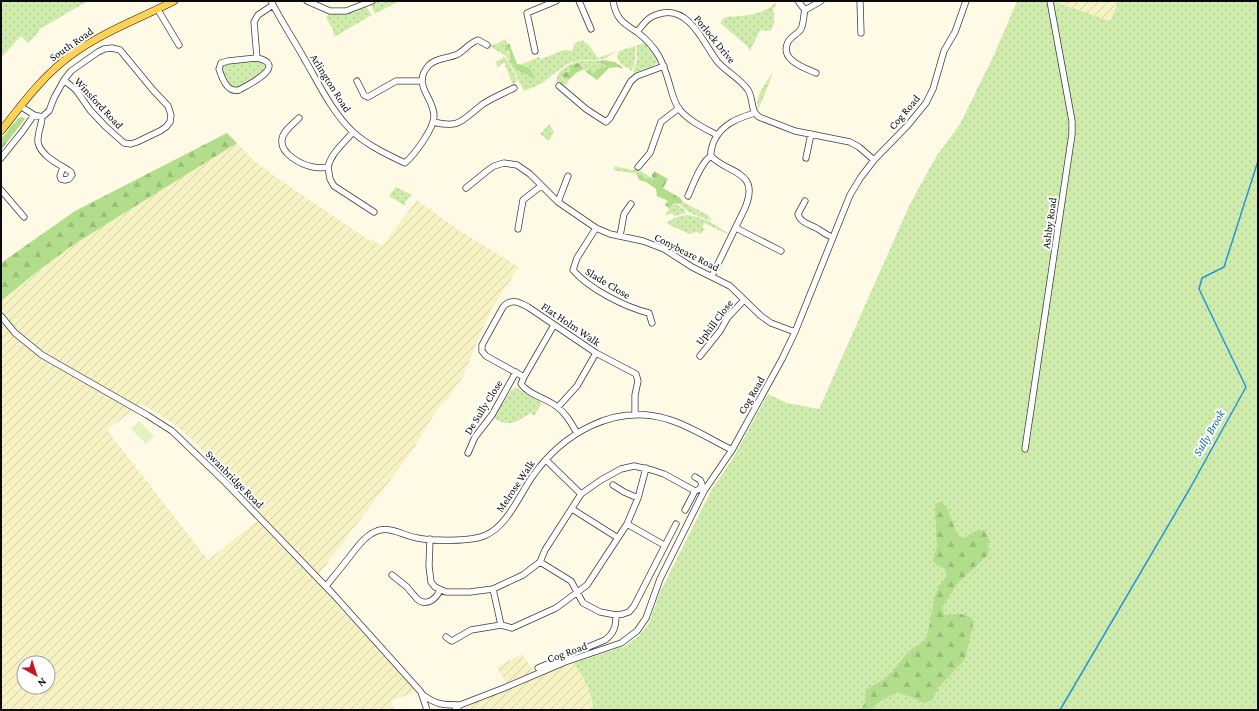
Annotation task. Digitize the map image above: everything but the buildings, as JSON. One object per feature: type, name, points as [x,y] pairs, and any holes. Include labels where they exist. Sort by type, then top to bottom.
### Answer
[{"type":"main road","name":"South Road","points":[[1,131],[20,106],[43,80],[74,53],[102,35],[158,10],[174,1]]},
{"type":"street","points":[[307,1],[330,11],[346,11],[372,1]]},
{"type":"street","points":[[535,50],[527,13],[556,1]]},
{"type":"street","points":[[579,1],[591,29]]},
{"type":"street","points":[[613,1],[614,9],[622,22],[637,32],[653,46],[664,66],[673,95],[679,108],[695,123],[717,135]]},
{"type":"street","points":[[798,1],[805,10]]},
{"type":"street","points":[[816,73],[792,61],[787,50],[787,44],[801,29],[804,22],[803,17],[805,10],[821,1]]},
{"type":"street","points":[[860,1],[861,33]]},
{"type":"street","name":"Cog Road","points":[[455,710],[460,705],[565,662],[621,643],[637,631],[646,618],[660,579],[704,491],[732,450],[782,359],[795,332],[850,195],[860,177],[874,160],[908,125],[926,103],[933,89],[944,50],[954,32],[966,1]]},
{"type":"street","name":"Ashby Road","points":[[1026,449],[1072,134],[1072,121],[1050,1]]},
{"type":"street","points":[[257,58],[254,22],[258,15],[272,3]]},
{"type":"street","name":"Arlington Road","points":[[272,3],[334,109],[353,132],[388,155],[405,163],[412,157],[433,122]]},
{"type":"street","points":[[158,10],[179,44]]},
{"type":"street","name":"Porlock Drive","points":[[637,32],[649,18],[654,16],[673,12],[684,18],[698,33],[717,60],[726,70],[745,86],[751,95],[755,113]]},
{"type":"street","points":[[487,45],[478,40],[472,42],[458,54],[441,58],[434,62],[425,71],[422,81],[424,90],[434,112],[433,122],[446,125],[462,121],[484,104],[514,88]]},
{"type":"street","name":"Winsford Road","points":[[42,117],[49,111],[64,80],[79,65],[104,49],[112,48],[120,50],[168,106],[171,115],[170,122],[160,131],[137,142],[131,144],[124,143],[105,126],[90,110],[76,90],[64,80]]},
{"type":"street","points":[[257,58],[264,60],[268,64],[269,69],[266,74],[239,90],[234,92],[230,90],[221,75],[219,68],[221,63],[257,58]]},
{"type":"street","points":[[558,86],[586,109],[606,122],[610,118],[631,81],[641,74],[664,66]]},
{"type":"street","points":[[357,82],[364,95],[368,96],[396,82],[422,81]]},
{"type":"street","points":[[20,106],[34,115],[42,117],[38,144],[44,153],[64,167]]},
{"type":"street","points":[[638,167],[650,153],[661,122],[679,108]]},
{"type":"street","points":[[712,276],[749,200],[747,183],[744,178],[737,172],[719,163],[711,156],[710,151],[717,135],[723,128],[737,119],[755,113],[759,117],[795,131],[850,142],[859,147],[874,160]]},
{"type":"street","points":[[1,158],[34,115]]},
{"type":"street","points":[[299,118],[283,135],[282,146],[288,154],[300,162],[312,167],[328,167]]},
{"type":"street","points":[[353,132],[332,155],[329,161],[328,167],[330,179],[334,186],[374,212]]},
{"type":"street","points":[[806,158],[811,134]]},
{"type":"street","points":[[688,196],[703,164],[706,159],[711,156]]},
{"type":"street","name":"Conybeare Road","points":[[466,188],[494,166],[504,163],[522,167],[558,202],[596,228],[610,234],[643,241],[659,247],[692,267],[730,286],[761,316],[795,332]]},
{"type":"street","points":[[558,202],[568,176]]},
{"type":"street","points":[[518,229],[523,200],[541,186]]},
{"type":"street","points":[[1,190],[24,217]]},
{"type":"street","points":[[805,201],[798,214],[800,219],[806,224],[818,228],[825,235],[832,237]]},
{"type":"street","points":[[620,236],[624,214],[631,204]]},
{"type":"street","name":"Slade Close","points":[[596,228],[576,258],[572,270],[586,282],[626,305],[649,313],[652,323]]},
{"type":"street","points":[[736,228],[781,251]]},
{"type":"street","name":"Uphill Close","points":[[700,356],[720,331],[728,317],[744,300]]},
{"type":"street","name":"Flat Holm Walk","points":[[516,372],[486,356],[482,351],[482,345],[503,307],[510,302],[517,302],[528,307],[596,354],[634,373],[638,380],[635,395],[635,414]]},
{"type":"street","name":"Swanbridge Road","points":[[1,316],[16,333],[42,355],[172,430],[326,586],[415,684],[423,695]]},
{"type":"street","points":[[554,325],[521,384],[525,388],[558,407],[566,415],[577,433]]},
{"type":"street","points":[[558,407],[577,386],[596,354]]},
{"type":"street","points":[[516,372],[524,377]]},
{"type":"street","name":"De Sully Close","points":[[468,454],[475,437],[500,401],[516,372]]},
{"type":"street","name":"Melrose Walk","points":[[326,586],[366,537],[374,532],[389,529],[416,538],[430,539],[473,539],[491,533],[504,521],[532,477],[546,460],[577,433],[604,420],[635,414],[651,415],[676,422],[732,450]]},
{"type":"street","points":[[546,460],[581,494]]},
{"type":"street","points":[[430,539],[429,566],[431,582],[435,588],[446,592],[470,592],[493,589],[522,575],[540,562],[545,550],[581,494],[600,480],[621,469],[634,466],[646,468],[664,474],[695,491]]},
{"type":"street","points":[[446,637],[452,641],[471,630],[501,625],[512,628],[556,608],[587,585],[627,524],[638,498],[646,468]]},
{"type":"street","points":[[685,510],[695,491],[700,489],[702,484],[700,480],[694,476]]},
{"type":"street","points":[[613,485],[638,498]]},
{"type":"street","points":[[572,509],[618,538]]},
{"type":"street","points":[[627,524],[664,545]]},
{"type":"street","points":[[540,562],[570,581],[583,603],[600,612],[616,615],[629,612],[634,606],[676,524]]},
{"type":"street","points":[[392,575],[422,601],[432,601],[440,590]]},
{"type":"street","points":[[493,589],[501,625]]},
{"type":"street","points":[[538,668],[605,640],[615,629],[616,615]]},
{"type":"street","points":[[423,695],[427,710]]},
{"type":"street","name":"Cog Road","points":[[423,695],[434,703],[460,705]]},
{"type":"shaded area","points":[[1053,1],[1119,1],[1110,21]]},
{"type":"shaded area","points":[[237,143],[254,161],[370,241],[371,239],[382,246],[417,200],[457,229],[519,267],[490,311],[461,380],[447,400],[439,406],[410,454],[319,574],[342,598],[336,604],[369,638],[416,692],[391,701],[394,710],[1,710],[1,301],[73,245]],"holes":[[[142,404],[174,424],[194,441],[263,516],[208,560],[107,430]]]},
{"type":"shaded area","points":[[522,654],[534,672],[507,685],[497,667]]},
{"type":"shaded area","points":[[574,663],[585,679],[590,691],[593,710],[461,710],[547,672]]},
{"type":"green space","points":[[1,1],[88,1],[38,30],[39,32],[28,43],[21,36],[1,58]]},
{"type":"green space","points":[[375,1],[381,3],[386,1],[399,1],[375,14],[371,6]]},
{"type":"green space","points":[[1017,1],[1053,1],[1110,21],[1119,1],[1258,1],[1258,710],[593,710],[593,703],[589,691],[584,679],[574,663],[625,646],[639,636],[649,623],[660,592],[712,489],[732,460],[768,394],[787,403],[819,409],[910,204],[936,157],[960,124],[994,55]]},
{"type":"green space","points":[[775,3],[777,4],[773,8],[774,20],[772,29],[770,31],[760,30],[750,51],[747,46],[720,23],[725,17],[745,16],[758,13],[764,11]]},
{"type":"green space","points":[[366,7],[372,15],[334,37],[333,30],[326,18],[329,13],[344,14]]},
{"type":"green space","points":[[505,39],[507,43],[504,47],[516,66],[516,70],[526,74],[527,66],[520,65],[539,57],[541,59],[564,50],[572,51],[575,43],[584,40],[584,42],[588,44],[598,58],[617,51],[606,58],[573,62],[564,66],[541,84],[524,91],[506,56],[489,46]]},
{"type":"green space","points":[[509,43],[517,64],[523,65],[532,71],[534,77],[531,78],[516,70],[516,66],[511,62],[509,51],[506,50],[504,46]]},
{"type":"green space","points":[[644,43],[651,49],[657,63],[634,73],[633,71],[637,60],[636,46]]},
{"type":"green space","points":[[635,46],[635,61],[632,71],[620,63],[617,56],[619,51]]},
{"type":"green space","points":[[503,56],[508,61],[517,80],[513,85],[504,62],[498,67],[495,62],[503,58]]},
{"type":"green space","points":[[603,60],[615,62],[623,68],[609,68],[597,80],[585,71],[591,71],[593,74],[598,69],[606,67],[606,65],[601,64],[599,61]]},
{"type":"green space","points":[[261,61],[266,66],[264,72],[238,88],[231,87],[222,71],[223,65],[228,63]]},
{"type":"green space","points":[[580,61],[599,61],[601,64],[606,65],[606,67],[593,74],[590,71],[585,71],[582,66],[571,72],[564,79],[570,79],[566,85],[558,85],[557,76],[559,72],[567,66]]},
{"type":"green space","points":[[578,63],[584,69],[576,73],[570,79],[564,79],[563,75],[565,72],[570,72],[570,67]]},
{"type":"green space","points":[[773,72],[758,110],[757,105],[759,95]]},
{"type":"green space","points":[[23,117],[25,119],[1,150],[1,138],[18,118]]},
{"type":"green space","points":[[549,124],[554,132],[549,141],[540,134]]},
{"type":"green space","points":[[227,133],[237,143],[73,245],[1,301],[1,263],[75,211]]},
{"type":"green space","points":[[615,166],[632,170],[638,169],[656,181],[644,178],[642,174],[637,175],[613,170]]},
{"type":"green space","points":[[654,171],[668,179],[663,188],[680,198],[683,202],[679,204],[674,203],[669,208],[665,205],[668,201],[657,196],[656,189],[646,182],[639,180],[637,175],[642,174],[644,178],[654,180],[652,178],[652,174]]},
{"type":"green space","points":[[396,187],[412,195],[405,202],[405,206],[389,196]]},
{"type":"green space","points":[[683,202],[708,215],[712,221],[690,213],[679,204]]},
{"type":"green space","points":[[674,203],[684,209],[686,213],[674,216],[672,213],[665,216],[669,208]]},
{"type":"green space","points":[[689,215],[707,220],[728,233],[727,234],[704,223],[702,227],[705,228],[701,234],[696,232],[689,234],[666,223],[677,217]]},
{"type":"green space","points":[[515,387],[542,403],[534,416],[531,413],[518,421],[510,423],[501,422],[495,419],[495,416],[511,390]]},
{"type":"green space","points":[[139,421],[154,436],[146,444],[131,429]]},
{"type":"green space","points":[[941,502],[947,508],[958,536],[964,538],[975,531],[984,530],[989,539],[988,555],[957,584],[942,608],[945,615],[961,614],[972,618],[973,626],[965,659],[938,688],[932,700],[924,703],[897,692],[879,702],[871,710],[860,710],[865,703],[866,690],[891,673],[909,651],[924,641],[928,632],[935,595],[939,586],[947,576],[945,569],[937,565],[932,560],[937,547],[935,509],[936,504]]},
{"type":"waterway","name":"Sully Brook","points":[[1060,710],[1189,490],[1246,387],[1199,289],[1202,278],[1224,267],[1258,161]]}]
